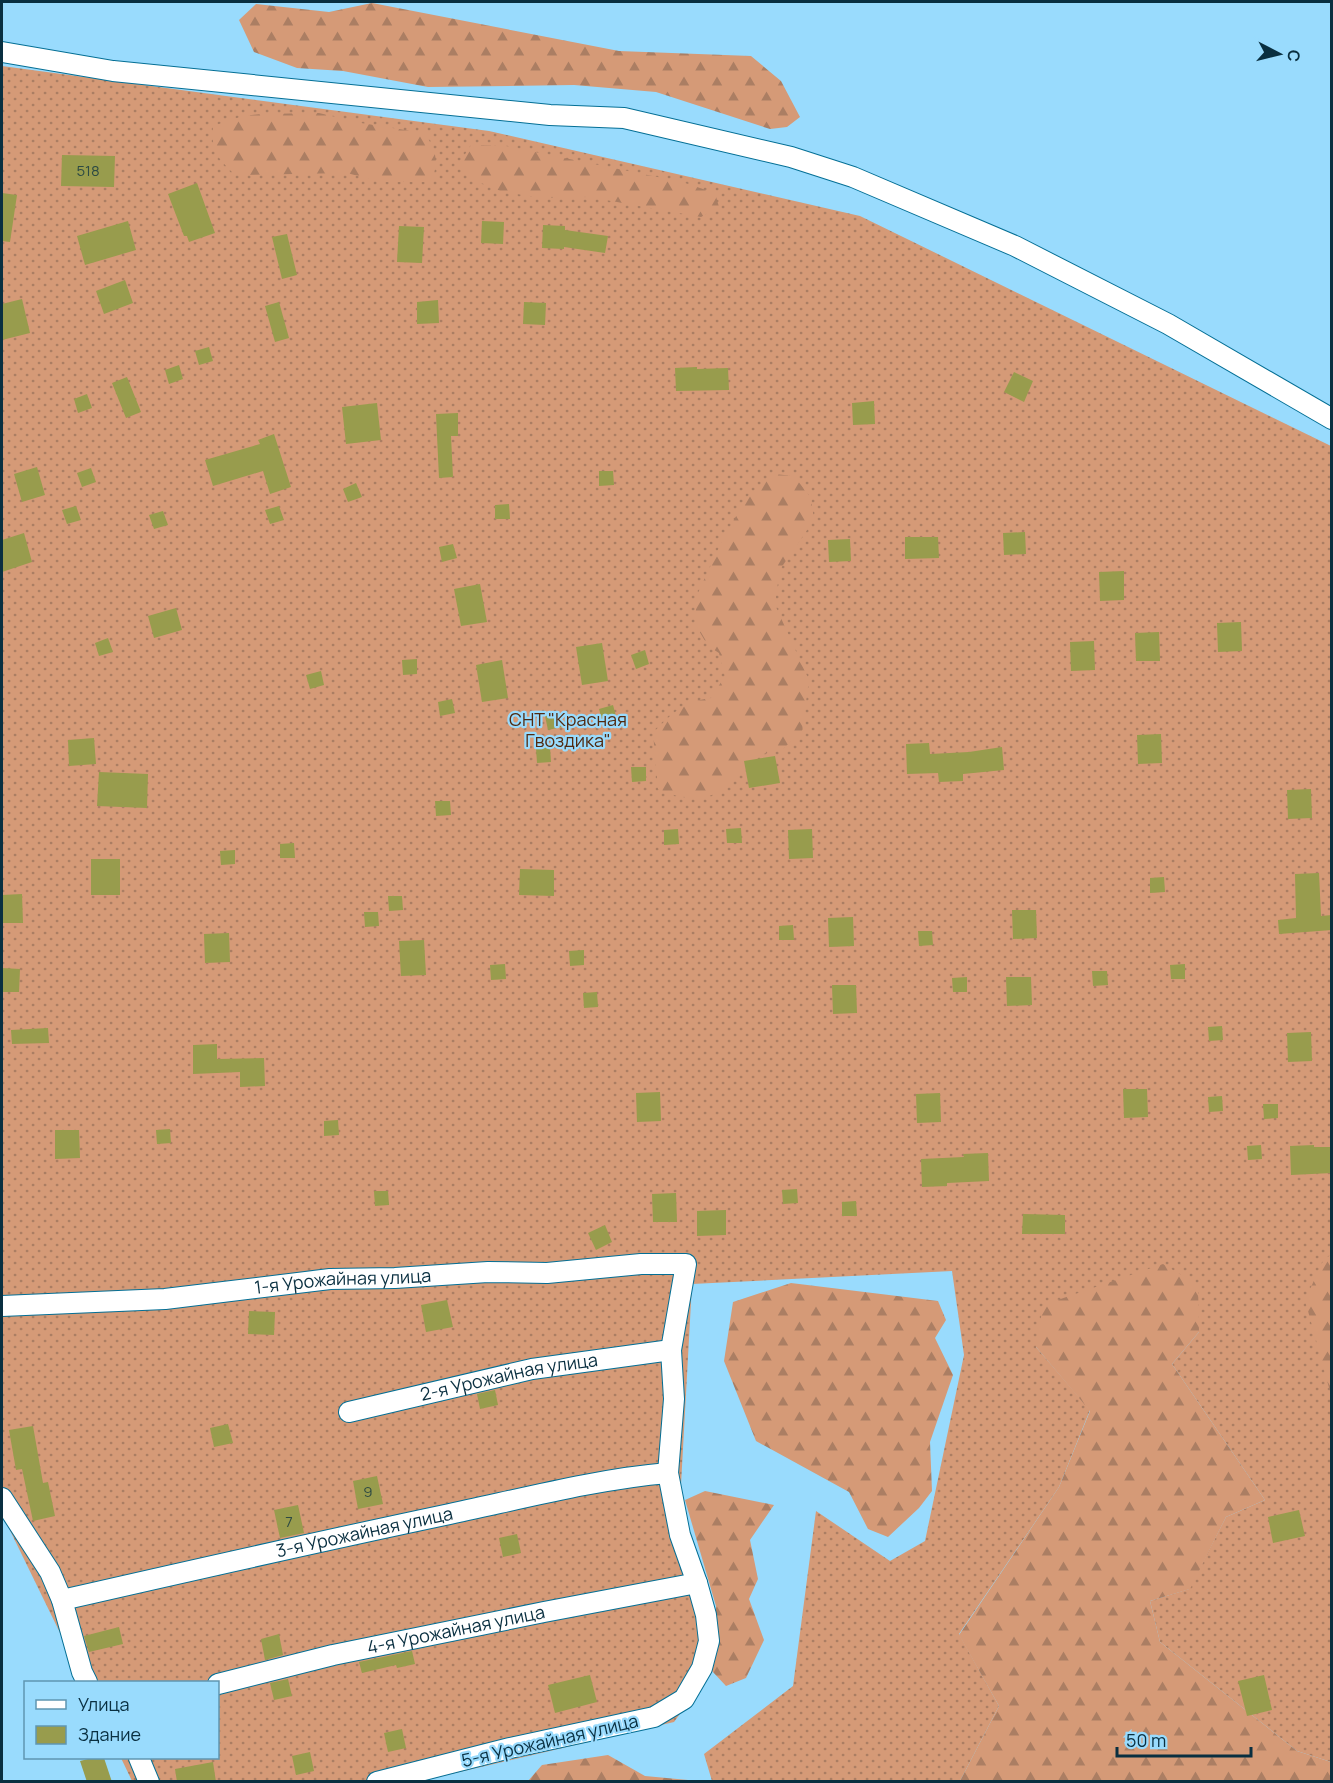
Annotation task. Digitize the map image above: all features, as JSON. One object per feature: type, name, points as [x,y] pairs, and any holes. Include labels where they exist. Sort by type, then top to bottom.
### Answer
[{"type":"street","points":[[2,52],[123,72],[550,115],[624,118],[790,157],[853,177],[1015,246],[1168,324],[1332,419]]},
{"type":"street","name":"1-я Урожайная улица","points":[[2,1306],[165,1299],[330,1279],[395,1278],[488,1272],[547,1273],[641,1264],[686,1264],[671,1350]]},
{"type":"street","points":[[671,1350],[674,1399],[669,1473],[680,1535],[697,1583]]},
{"type":"street","name":"2-я Урожайная улица","points":[[349,1412],[532,1369],[671,1350]]},
{"type":"street","name":"3-я Урожайная улица","points":[[62,1600],[536,1495],[645,1475],[669,1473]]},
{"type":"street","points":[[2,1498],[50,1572],[62,1600],[86,1681]]},
{"type":"street","name":"4-я Урожайная улица","points":[[219,1684],[333,1655],[697,1583]]},
{"type":"street","name":"5-я Урожайная улица","points":[[377,1782],[510,1748],[654,1717],[684,1699],[702,1668],[709,1641],[697,1583]]},
{"type":"street","points":[[139,1759],[150,1782]]},
{"type":"green space","points":[[372,3],[619,51],[751,56],[781,81],[800,117],[787,127],[770,129],[656,92],[574,85],[428,87],[343,71],[297,68],[254,52],[239,20],[256,4],[329,12]]},
{"type":"green space","name":"СНТ \"Красная Гвоздика\"","points":[[2,66],[489,131],[860,216],[1331,446],[1331,1762],[1297,1751],[1160,1642],[1150,1601],[1189,1589],[1226,1517],[1265,1500],[1172,1364],[1199,1332],[1036,1347],[1090,1410],[1059,1487],[959,1634],[999,1706],[960,1781],[712,1781],[704,1754],[793,1686],[816,1511],[890,1561],[925,1541],[964,1355],[952,1271],[692,1284],[680,1503],[712,1613],[702,1684],[674,1722],[421,1781],[132,1781],[121,1759],[219,1759],[219,1681],[84,1681],[2,1514]]},
{"type":"green space","points":[[319,113],[361,123],[424,133],[432,145],[436,163],[431,182],[381,182],[347,173],[235,175],[216,154],[213,126],[243,116]]},
{"type":"green space","points":[[471,145],[506,146],[682,182],[715,193],[719,207],[701,217],[589,197],[544,198],[503,192],[469,178],[460,162]]},
{"type":"green space","points":[[774,474],[794,476],[811,498],[814,520],[781,568],[776,593],[776,607],[809,680],[802,731],[782,750],[759,755],[720,792],[698,800],[677,796],[658,789],[653,733],[685,706],[711,698],[725,676],[719,653],[708,646],[695,624],[697,595],[722,541],[747,497]]},
{"type":"green space","points":[[1331,1255],[1331,1395],[1305,1300],[1324,1259]]},
{"type":"green space","points":[[1163,1264],[1198,1285],[1199,1332],[1172,1364],[1265,1500],[1226,1517],[1190,1589],[1150,1601],[1160,1642],[1297,1751],[1331,1762],[1331,1781],[960,1781],[999,1706],[959,1635],[1059,1487],[1090,1411],[1036,1347],[1043,1305]]},
{"type":"green space","points":[[791,1283],[938,1301],[946,1320],[935,1338],[953,1375],[930,1442],[932,1491],[919,1508],[888,1537],[868,1529],[849,1492],[756,1441],[724,1361],[733,1302]]},
{"type":"green space","points":[[705,1491],[774,1505],[750,1540],[758,1579],[749,1599],[764,1640],[746,1678],[726,1686],[712,1671],[716,1606],[685,1500]]},
{"type":"green space","points":[[608,1755],[645,1776],[699,1781],[528,1781],[542,1765]]},
{"type":"building","points":[[62,155],[115,156],[114,187],[61,186]]},
{"type":"building","points":[[197,183],[215,233],[189,242],[187,236],[184,236],[168,194]]},
{"type":"building","points":[[2,193],[17,195],[10,242],[2,241]]},
{"type":"building","points":[[128,221],[136,250],[85,265],[77,236]]},
{"type":"building","points":[[482,221],[504,222],[503,244],[481,243]]},
{"type":"building","points":[[543,225],[565,226],[565,230],[608,236],[605,253],[564,247],[564,249],[542,248]]},
{"type":"building","points":[[399,226],[424,227],[422,263],[397,262]]},
{"type":"building","points":[[287,234],[297,275],[282,279],[272,237]]},
{"type":"building","points":[[125,280],[133,303],[104,314],[96,291]]},
{"type":"building","points":[[22,299],[30,333],[2,340],[2,304]]},
{"type":"building","points":[[438,300],[439,323],[417,324],[417,302]]},
{"type":"building","points":[[279,302],[289,338],[275,342],[265,306]]},
{"type":"building","points":[[524,302],[546,303],[545,325],[523,324]]},
{"type":"building","points":[[209,347],[213,361],[199,365],[195,351]]},
{"type":"building","points":[[179,365],[183,379],[169,384],[165,370]]},
{"type":"building","points":[[697,367],[697,369],[728,368],[729,390],[676,391],[675,368]]},
{"type":"building","points":[[1014,372],[1033,381],[1024,402],[1004,392]]},
{"type":"building","points":[[127,377],[141,412],[126,418],[112,383]]},
{"type":"building","points":[[87,394],[92,408],[78,413],[74,399]]},
{"type":"building","points":[[874,401],[875,424],[853,425],[852,403]]},
{"type":"building","points":[[377,403],[381,440],[346,444],[342,407]]},
{"type":"building","points":[[458,413],[458,436],[451,436],[453,477],[439,478],[436,414]]},
{"type":"building","points":[[274,434],[291,487],[270,494],[263,471],[213,486],[205,460],[260,444],[258,440]]},
{"type":"building","points":[[37,467],[45,495],[22,502],[14,474]]},
{"type":"building","points":[[91,468],[96,482],[82,487],[77,473]]},
{"type":"building","points":[[599,471],[613,471],[614,485],[599,486]]},
{"type":"building","points":[[356,483],[362,497],[348,502],[343,489]]},
{"type":"building","points":[[509,504],[510,519],[495,519],[495,505]]},
{"type":"building","points":[[76,506],[81,520],[67,524],[62,510]]},
{"type":"building","points":[[279,506],[284,520],[270,524],[265,510]]},
{"type":"building","points":[[163,511],[168,525],[154,529],[149,515]]},
{"type":"building","points":[[1025,532],[1026,554],[1004,555],[1003,533]]},
{"type":"building","points":[[24,533],[32,562],[2,572],[2,540]]},
{"type":"building","points":[[905,537],[938,537],[939,558],[905,559]]},
{"type":"building","points":[[850,539],[851,561],[829,562],[828,540]]},
{"type":"building","points":[[453,544],[457,558],[442,562],[439,547]]},
{"type":"building","points":[[1124,571],[1124,600],[1100,601],[1099,572]]},
{"type":"building","points":[[480,584],[487,622],[461,626],[454,589]]},
{"type":"building","points":[[176,608],[182,630],[154,638],[148,616]]},
{"type":"building","points":[[1241,622],[1242,651],[1218,652],[1217,623]]},
{"type":"building","points":[[1159,632],[1160,661],[1136,661],[1135,633]]},
{"type":"building","points":[[108,638],[113,652],[99,656],[95,643]]},
{"type":"building","points":[[1094,641],[1095,670],[1071,671],[1070,642]]},
{"type":"building","points":[[602,643],[608,681],[582,685],[576,647]]},
{"type":"building","points":[[645,650],[649,664],[636,669],[631,655]]},
{"type":"building","points":[[417,659],[417,674],[403,675],[402,660]]},
{"type":"building","points":[[502,660],[508,698],[482,702],[476,665]]},
{"type":"building","points":[[321,671],[324,685],[310,689],[306,675]]},
{"type":"building","points":[[452,699],[455,713],[440,716],[438,702]]},
{"type":"building","points":[[613,705],[617,720],[603,723],[599,709]]},
{"type":"building","points":[[559,713],[562,727],[548,730],[545,716]]},
{"type":"building","points":[[1161,734],[1162,763],[1138,764],[1137,735]]},
{"type":"building","points":[[94,738],[96,764],[69,766],[68,740]]},
{"type":"building","points":[[929,743],[930,754],[1002,747],[1004,770],[963,774],[963,781],[939,782],[938,773],[907,774],[906,744]]},
{"type":"building","points":[[550,747],[551,762],[537,763],[536,748]]},
{"type":"building","points":[[775,756],[780,783],[749,788],[744,761]]},
{"type":"building","points":[[631,767],[646,767],[646,781],[632,782]]},
{"type":"building","points":[[99,772],[148,774],[147,808],[97,806]]},
{"type":"building","points":[[1311,789],[1312,818],[1288,819],[1287,790]]},
{"type":"building","points":[[435,801],[450,801],[451,815],[436,816]]},
{"type":"building","points":[[741,828],[742,843],[727,843],[726,829]]},
{"type":"building","points":[[678,829],[679,844],[664,845],[664,830]]},
{"type":"building","points":[[812,829],[813,858],[789,859],[788,830]]},
{"type":"building","points":[[294,843],[295,858],[280,858],[280,844]]},
{"type":"building","points":[[235,850],[235,864],[221,865],[220,851]]},
{"type":"building","points":[[91,859],[120,859],[120,895],[91,895]]},
{"type":"building","points":[[520,869],[554,870],[554,896],[519,895]]},
{"type":"building","points":[[1319,873],[1321,916],[1332,915],[1332,930],[1279,934],[1278,920],[1296,918],[1295,874]]},
{"type":"building","points":[[1164,877],[1165,892],[1150,893],[1150,878]]},
{"type":"building","points":[[22,894],[23,923],[2,923],[2,895]]},
{"type":"building","points":[[388,896],[402,896],[403,910],[389,911]]},
{"type":"building","points":[[1012,910],[1036,910],[1037,938],[1013,939]]},
{"type":"building","points":[[364,912],[378,912],[379,926],[365,927]]},
{"type":"building","points":[[853,917],[854,946],[829,947],[828,918]]},
{"type":"building","points":[[793,925],[794,940],[779,940],[779,926]]},
{"type":"building","points":[[918,931],[932,931],[933,945],[919,946]]},
{"type":"building","points":[[229,933],[230,962],[205,963],[204,934]]},
{"type":"building","points":[[424,940],[426,975],[401,976],[399,941]]},
{"type":"building","points":[[584,950],[584,965],[570,966],[569,951]]},
{"type":"building","points":[[505,964],[506,979],[491,980],[490,965]]},
{"type":"building","points":[[1185,964],[1185,979],[1171,979],[1170,965]]},
{"type":"building","points":[[2,968],[20,969],[19,992],[2,992]]},
{"type":"building","points":[[1092,971],[1107,971],[1108,985],[1093,986]]},
{"type":"building","points":[[967,977],[967,992],[953,992],[952,978]]},
{"type":"building","points":[[1006,977],[1031,977],[1032,1005],[1007,1006]]},
{"type":"building","points":[[832,985],[856,985],[857,1013],[833,1014]]},
{"type":"building","points":[[597,992],[598,1007],[584,1008],[583,993]]},
{"type":"building","points":[[1222,1026],[1223,1040],[1209,1041],[1208,1027]]},
{"type":"building","points":[[48,1028],[49,1043],[12,1044],[11,1030]]},
{"type":"building","points":[[1311,1032],[1312,1061],[1288,1062],[1287,1033]]},
{"type":"building","points":[[217,1044],[217,1059],[264,1058],[265,1086],[240,1087],[240,1072],[193,1074],[193,1045]]},
{"type":"building","points":[[1123,1089],[1147,1089],[1148,1117],[1124,1118]]},
{"type":"building","points":[[660,1092],[661,1121],[637,1122],[636,1093]]},
{"type":"building","points":[[940,1093],[941,1122],[917,1123],[916,1094]]},
{"type":"building","points":[[1222,1096],[1223,1111],[1209,1112],[1208,1097]]},
{"type":"building","points":[[1263,1104],[1278,1104],[1278,1118],[1264,1119]]},
{"type":"building","points":[[338,1120],[339,1135],[324,1136],[324,1121]]},
{"type":"building","points":[[170,1129],[171,1143],[157,1144],[156,1130]]},
{"type":"building","points":[[55,1130],[79,1130],[80,1158],[55,1159]]},
{"type":"building","points":[[1261,1145],[1262,1159],[1248,1160],[1247,1146]]},
{"type":"building","points":[[1314,1145],[1314,1147],[1332,1147],[1332,1173],[1291,1175],[1290,1146]]},
{"type":"building","points":[[988,1153],[989,1181],[922,1187],[921,1159],[964,1157],[963,1154]]},
{"type":"building","points":[[797,1189],[798,1203],[783,1204],[782,1190]]},
{"type":"building","points":[[374,1191],[388,1191],[389,1205],[375,1206]]},
{"type":"building","points":[[676,1193],[677,1222],[653,1222],[652,1194]]},
{"type":"building","points":[[856,1201],[857,1216],[842,1216],[842,1202]]},
{"type":"building","points":[[726,1210],[726,1235],[697,1236],[697,1211]]},
{"type":"building","points":[[1023,1214],[1065,1215],[1065,1234],[1022,1234]]},
{"type":"building","points":[[605,1225],[612,1242],[596,1250],[588,1233]]},
{"type":"building","points":[[447,1300],[453,1327],[426,1332],[421,1305]]},
{"type":"building","points":[[249,1311],[275,1312],[274,1335],[248,1334]]},
{"type":"building","points":[[495,1390],[498,1405],[480,1409],[477,1394]]},
{"type":"building","points":[[228,1424],[233,1443],[214,1447],[210,1428]]},
{"type":"building","points":[[33,1426],[43,1483],[48,1482],[55,1516],[33,1521],[22,1469],[16,1470],[9,1430]]},
{"type":"building","points":[[377,1476],[383,1504],[358,1509],[353,1481]]},
{"type":"building","points":[[298,1505],[304,1533],[280,1538],[274,1510]]},
{"type":"building","points":[[1299,1510],[1305,1536],[1273,1543],[1268,1517]]},
{"type":"building","points":[[517,1534],[521,1553],[503,1557],[499,1538]]},
{"type":"building","points":[[119,1627],[123,1644],[89,1652],[84,1636]]},
{"type":"building","points":[[279,1634],[283,1655],[265,1660],[261,1639]]},
{"type":"building","points":[[412,1651],[415,1664],[397,1668],[396,1665],[362,1673],[359,1662]]},
{"type":"building","points":[[590,1675],[597,1702],[555,1713],[548,1685]]},
{"type":"building","points":[[1264,1675],[1272,1710],[1247,1716],[1238,1681]]},
{"type":"building","points":[[288,1679],[292,1696],[274,1700],[270,1683]]},
{"type":"building","points":[[402,1729],[406,1748],[388,1752],[384,1733]]},
{"type":"building","points":[[310,1752],[314,1771],[296,1775],[292,1756]]},
{"type":"building","points":[[104,1759],[112,1782],[87,1782],[80,1761]]},
{"type":"building","points":[[213,1762],[216,1782],[177,1782],[175,1769]]}]
